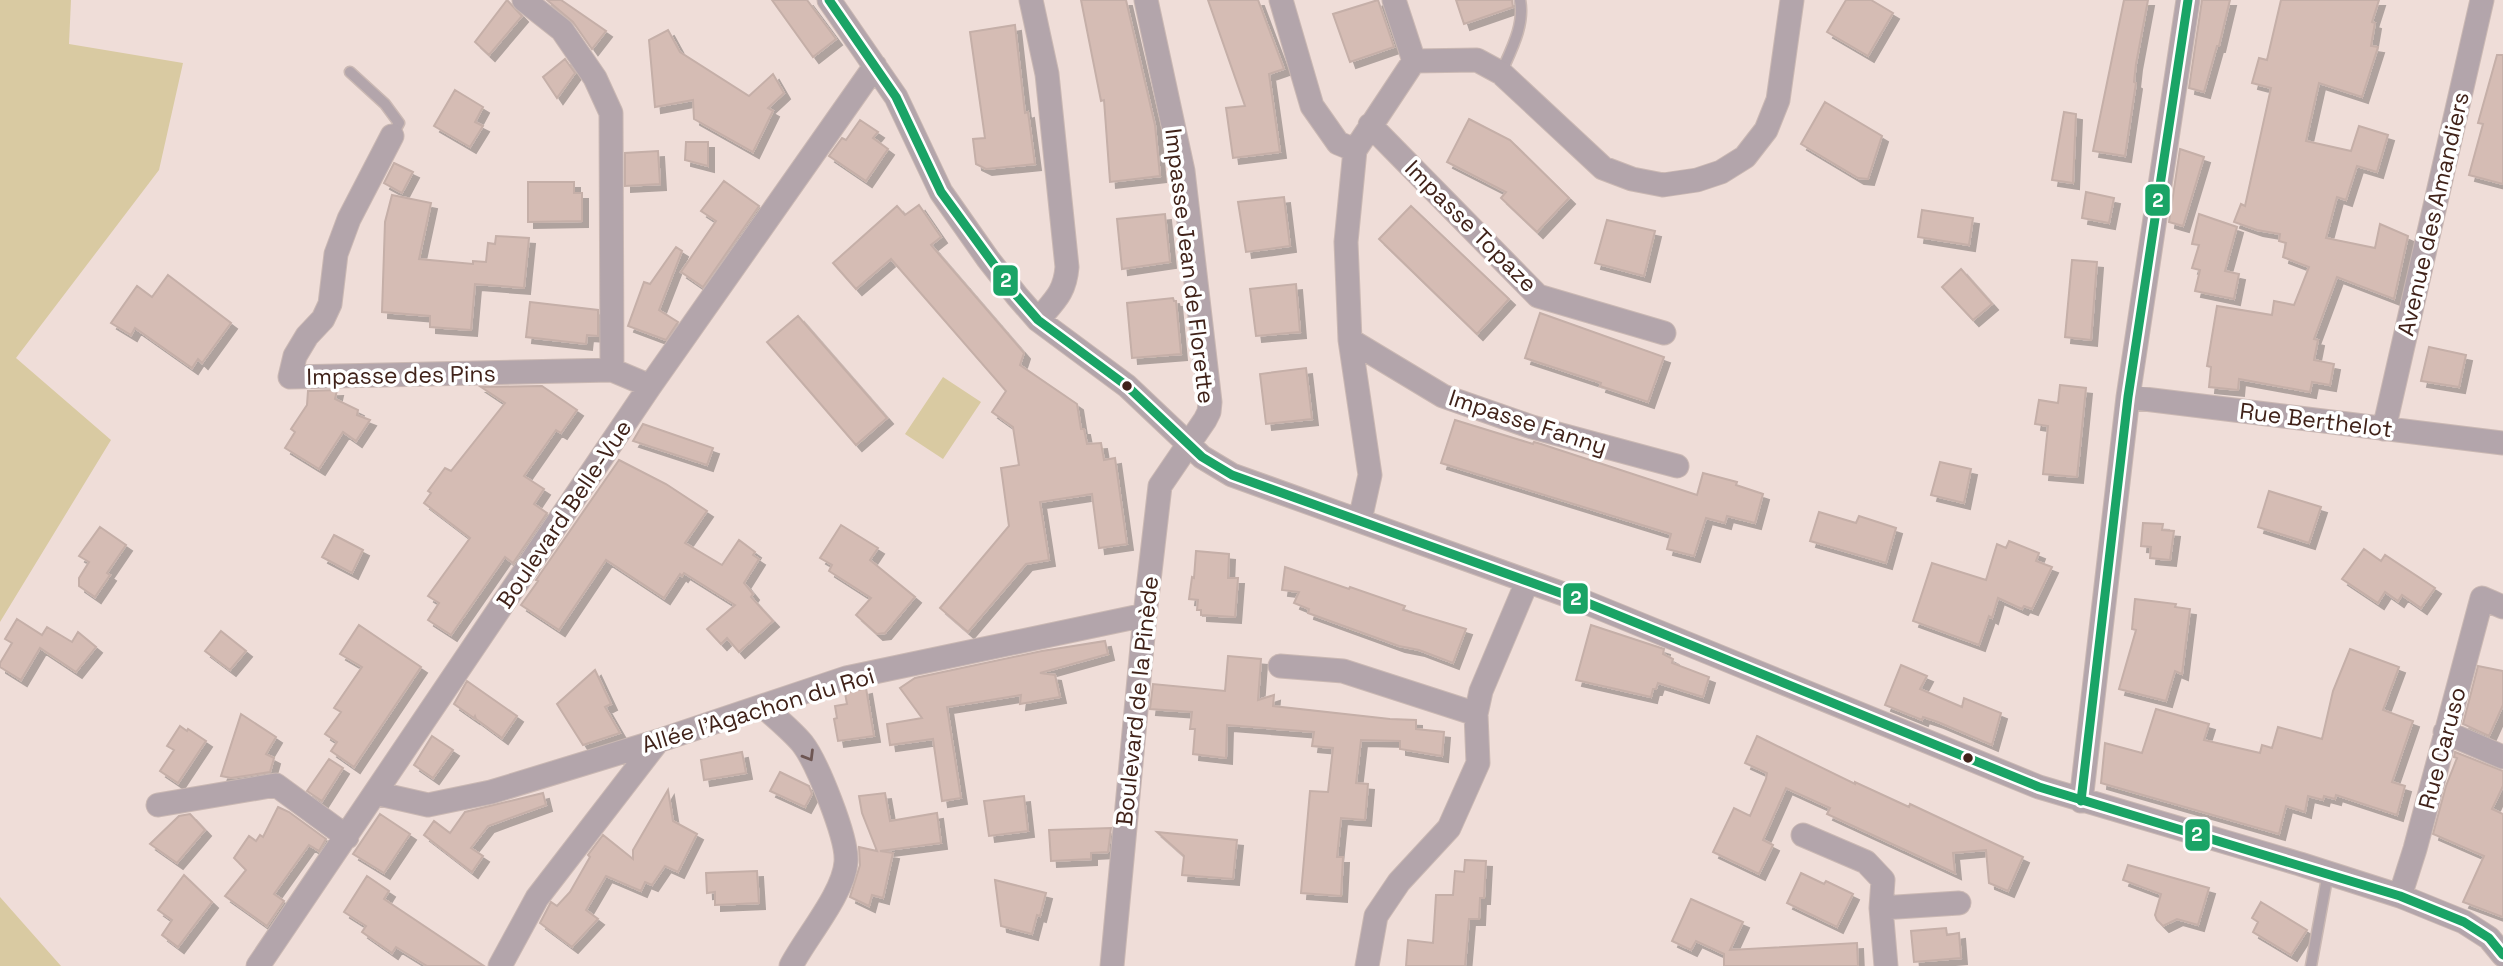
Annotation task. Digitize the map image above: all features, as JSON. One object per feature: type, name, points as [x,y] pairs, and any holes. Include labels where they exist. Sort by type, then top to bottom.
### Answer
[{"type":"street","points":[[524,0],[562,30],[595,78],[611,113],[612,370]]},
{"type":"street","points":[[829,0],[896,97],[941,192],[988,259],[1038,320],[1127,386],[1202,457],[1232,475],[1580,600],[2039,787],[2400,896],[2465,922],[2498,943]]},
{"type":"street","points":[[1031,0],[1047,74],[1067,267],[1062,292],[1038,320]]},
{"type":"street","name":"Impasse Jean de Florette","points":[[1146,0],[1183,171],[1210,402],[1205,420],[1188,445]]},
{"type":"street","points":[[1281,0],[1312,106],[1338,144],[1355,150]]},
{"type":"street","points":[[1394,0],[1414,61]]},
{"type":"street","points":[[1414,61],[1477,60],[1502,73],[1603,168],[1632,179],[1663,185],[1697,180],[1721,172],[1745,157],[1766,130],[1778,100],[1793,0]]},
{"type":"street","points":[[2081,800],[2128,397],[2188,0]]},
{"type":"street","name":"Avenue des Amandiers","points":[[2384,429],[2482,0]]},
{"type":"street","points":[[1360,520],[1370,475],[1350,340],[1346,242],[1355,150],[1414,61]]},
{"type":"street","name":"Boulevard Belle-Vue","points":[[258,966],[650,386],[875,66]]},
{"type":"street","name":"Impasse Topaze","points":[[1370,125],[1538,296],[1664,333]]},
{"type":"street","name":"Impasse des Pins","points":[[392,136],[340,242],[330,304],[323,319],[307,336],[295,356],[290,377],[612,370],[650,386]]},
{"type":"street","name":"Impasse Fanny","points":[[1350,340],[1443,396],[1532,427],[1677,466]]},
{"type":"street","name":"Rue Berthelot","points":[[2128,397],[2503,443]]},
{"type":"street","name":"Boulevard de la Pinède","points":[[1112,966],[1144,615],[1160,486],[1188,445]]},
{"type":"street","points":[[1367,966],[1376,916],[1399,882],[1449,828],[1478,763],[1476,714],[1481,691],[1527,582]]},
{"type":"street","name":"Rue Caruso","points":[[2400,896],[2445,732],[2493,603]]},
{"type":"street","name":"Allée l'Agachon du Roi","points":[[375,793],[428,805],[491,792],[657,741],[846,678],[1144,615]]},
{"type":"street","points":[[1280,666],[1343,671],[1476,714]]},
{"type":"street","points":[[763,706],[802,743],[815,764],[843,837],[846,863],[837,891],[791,966]]},
{"type":"street","points":[[2445,732],[2503,757]]},
{"type":"street","points":[[500,966],[537,898],[657,741]]},
{"type":"street","points":[[158,805],[276,785],[347,837]]},
{"type":"street","points":[[1803,835],[1866,862],[1883,880],[1881,908],[1886,966]]},
{"type":"street","points":[[1881,908],[1959,903]]},
{"type":"lane","points":[[1502,73],[1515,40],[1522,11],[1520,0]]},
{"type":"lane","points":[[350,72],[385,104],[399,123],[392,136]]},
{"type":"lane","points":[[2311,966],[2328,873]]},
{"type":"shaded area","points":[[0,0],[71,0],[69,44],[183,63],[159,170],[16,358],[111,440],[0,622]]},
{"type":"shaded area","points":[[943,377],[981,402],[943,459],[905,434]]},
{"type":"shaded area","points":[[0,897],[61,966],[0,966]]},
{"type":"building","points":[[507,0],[522,16],[489,55],[475,42]]},
{"type":"building","points":[[547,0],[561,0],[606,31],[592,49],[573,22]]},
{"type":"building","points":[[772,0],[807,0],[836,39],[813,57]]},
{"type":"building","points":[[1081,0],[1126,0],[1155,125],[1160,176],[1110,182],[1104,100],[1101,101]]},
{"type":"building","points":[[1208,0],[1258,0],[1284,69],[1269,74],[1280,152],[1233,158],[1226,108],[1245,106]]},
{"type":"building","points":[[1378,0],[1394,47],[1350,62],[1333,14]]},
{"type":"building","points":[[1456,0],[1512,0],[1513,7],[1464,24]]},
{"type":"building","points":[[1846,0],[1871,0],[1893,13],[1868,56],[1827,32]]},
{"type":"building","points":[[2124,0],[2148,0],[2136,64],[2136,83],[2125,156],[2093,151]]},
{"type":"building","points":[[2202,0],[2230,0],[2204,92],[2189,88]]},
{"type":"building","points":[[2281,0],[2379,0],[2372,22],[2375,23],[2371,46],[2378,47],[2362,97],[2319,83],[2306,141],[2351,151],[2359,126],[2388,135],[2377,172],[2357,166],[2346,200],[2337,197],[2326,238],[2375,248],[2380,224],[2408,236],[2394,299],[2337,277],[2314,339],[2318,340],[2314,360],[2334,364],[2330,385],[2312,382],[2310,392],[2239,379],[2238,390],[2209,387],[2211,367],[2207,366],[2217,306],[2272,315],[2274,301],[2294,305],[2309,267],[2283,257],[2286,243],[2279,241],[2280,234],[2234,222],[2241,204],[2245,206],[2271,88],[2252,83],[2259,58],[2267,60]]},
{"type":"building","points":[[1015,25],[1025,113],[1028,112],[1035,164],[986,169],[976,164],[973,139],[985,138],[970,32]]},
{"type":"building","points":[[668,30],[680,52],[749,96],[773,74],[784,93],[768,108],[773,111],[753,152],[694,119],[693,100],[655,107],[649,40]]},
{"type":"building","points":[[2497,55],[2503,55],[2503,184],[2469,175],[2483,124],[2478,123]]},
{"type":"building","points":[[565,59],[575,73],[557,98],[543,77]]},
{"type":"building","points":[[455,90],[483,107],[475,122],[483,126],[470,147],[434,126]]},
{"type":"building","points":[[1825,102],[1882,136],[1868,179],[1858,178],[1801,144]]},
{"type":"building","points":[[2064,112],[2076,114],[2073,183],[2052,180]]},
{"type":"building","points":[[1469,119],[1510,140],[1569,198],[1537,232],[1501,198],[1506,192],[1447,162]]},
{"type":"building","points":[[860,120],[878,132],[873,138],[888,149],[866,181],[829,156],[842,138],[846,140]]},
{"type":"building","points":[[686,142],[708,142],[708,166],[685,160]]},
{"type":"building","points":[[2180,149],[2204,157],[2183,226],[2169,222]]},
{"type":"building","points":[[658,151],[660,184],[625,186],[625,153]]},
{"type":"building","points":[[394,163],[413,172],[402,193],[384,183]]},
{"type":"building","points":[[724,181],[759,206],[703,287],[681,272],[716,221],[701,211]]},
{"type":"building","points":[[528,182],[574,182],[574,193],[582,193],[582,221],[528,222]]},
{"type":"building","points":[[2086,192],[2114,198],[2109,223],[2082,218]]},
{"type":"building","points":[[392,195],[431,203],[419,259],[473,264],[473,261],[486,262],[488,243],[495,244],[496,236],[529,238],[524,288],[475,284],[471,330],[430,327],[430,316],[382,312],[385,222]]},
{"type":"building","points":[[1284,197],[1290,246],[1246,252],[1238,202]]},
{"type":"building","points":[[919,205],[941,237],[931,245],[1024,353],[1020,365],[1077,404],[1081,429],[1084,429],[1087,444],[1101,443],[1104,460],[1115,458],[1127,544],[1099,548],[1092,494],[1040,502],[1049,560],[1026,564],[968,632],[940,608],[1009,526],[1001,468],[1019,465],[1013,427],[992,412],[1006,391],[891,259],[856,289],[833,263],[897,206],[905,215]]},
{"type":"building","points":[[1411,206],[1509,299],[1477,334],[1379,239]]},
{"type":"building","points":[[1922,210],[1973,218],[1969,245],[1918,237]]},
{"type":"building","points":[[1165,214],[1170,262],[1122,269],[1117,219]]},
{"type":"building","points":[[2199,214],[2237,227],[2225,271],[2239,274],[2234,299],[2195,291],[2200,270],[2192,268],[2199,245],[2192,244]]},
{"type":"building","points":[[1607,220],[1655,231],[1644,276],[1595,263]]},
{"type":"building","points":[[676,247],[682,251],[659,310],[678,322],[666,340],[628,326],[644,282],[650,284]]},
{"type":"building","points":[[2072,260],[2097,262],[2091,340],[2065,337]]},
{"type":"building","points":[[1961,269],[1992,304],[1973,320],[1942,287]]},
{"type":"building","points":[[168,275],[231,323],[202,363],[198,359],[192,368],[135,328],[131,335],[111,323],[137,286],[152,297]]},
{"type":"building","points":[[1296,284],[1300,332],[1256,336],[1250,289]]},
{"type":"building","points":[[1173,298],[1176,301],[1181,354],[1132,358],[1127,303]]},
{"type":"building","points":[[530,302],[598,310],[598,336],[587,335],[586,344],[526,337]]},
{"type":"building","points":[[1540,313],[1664,357],[1648,402],[1525,358]]},
{"type":"building","points":[[798,316],[887,418],[856,445],[767,342]]},
{"type":"building","points":[[2429,347],[2466,355],[2459,387],[2421,381]]},
{"type":"building","points":[[1306,368],[1312,419],[1266,424],[1260,374]]},
{"type":"building","points":[[2060,385],[2086,388],[2077,477],[2043,474],[2048,426],[2035,424],[2039,400],[2058,403]]},
{"type":"building","points":[[542,386],[577,410],[561,433],[556,430],[524,476],[544,489],[534,504],[547,513],[513,563],[505,557],[451,635],[428,620],[439,603],[428,596],[470,538],[424,503],[431,493],[428,491],[445,468],[451,471],[505,403],[481,387]]},
{"type":"building","points":[[337,390],[335,399],[358,410],[357,415],[370,420],[356,441],[343,432],[319,469],[285,448],[295,432],[291,429],[307,405],[308,391]]},
{"type":"building","points":[[1455,420],[1533,444],[1541,444],[1697,495],[1703,473],[1737,482],[1736,485],[1763,494],[1755,523],[1727,516],[1725,523],[1706,518],[1694,556],[1667,549],[1671,534],[1441,463]]},
{"type":"building","points":[[643,424],[713,448],[707,465],[633,441]]},
{"type":"building","points":[[619,460],[666,484],[707,511],[685,543],[722,565],[739,540],[755,552],[753,555],[759,559],[744,583],[753,594],[751,597],[773,621],[739,652],[727,638],[721,644],[707,629],[735,605],[684,573],[682,576],[680,574],[664,598],[606,560],[559,630],[521,605]]},
{"type":"building","points":[[1940,462],[1971,469],[1964,503],[1931,495]]},
{"type":"building","points":[[2269,491],[2321,507],[2309,543],[2258,527]]},
{"type":"building","points":[[1819,512],[1856,523],[1859,516],[1896,528],[1886,563],[1810,541]]},
{"type":"building","points":[[2143,523],[2163,524],[2162,530],[2174,531],[2170,560],[2150,558],[2151,547],[2141,546]]},
{"type":"building","points":[[841,525],[878,548],[870,560],[915,597],[885,633],[877,634],[856,615],[871,598],[829,571],[832,565],[820,558]]},
{"type":"building","points":[[100,527],[126,545],[95,597],[79,586],[79,578],[89,562],[79,556]]},
{"type":"building","points":[[334,535],[363,550],[352,573],[322,557]]},
{"type":"building","points":[[2009,541],[2039,553],[2036,561],[2052,567],[2032,609],[2024,606],[2022,609],[1998,598],[1979,645],[1913,621],[1932,563],[1986,580],[1997,544],[2006,548]]},
{"type":"building","points":[[2364,549],[2381,561],[2385,555],[2435,588],[2421,608],[2402,595],[2398,601],[2385,592],[2378,603],[2342,579]]},
{"type":"building","points":[[1196,551],[1229,554],[1228,578],[1238,578],[1235,617],[1201,615],[1201,610],[1197,610],[1198,600],[1189,599]]},
{"type":"building","points":[[1285,567],[1405,606],[1403,610],[1466,629],[1453,663],[1308,613],[1309,609],[1294,603],[1299,592],[1282,590]]},
{"type":"building","points":[[2135,599],[2176,604],[2175,607],[2190,609],[2182,674],[2175,671],[2166,701],[2119,689],[2136,630],[2132,629]]},
{"type":"building","points":[[17,619],[42,635],[47,627],[72,642],[78,632],[96,647],[76,672],[40,648],[21,680],[0,667],[12,643],[5,639]]},
{"type":"building","points":[[359,625],[421,667],[354,767],[331,751],[337,742],[325,734],[341,712],[334,708],[362,667],[340,654]]},
{"type":"building","points":[[1591,625],[1664,649],[1663,654],[1673,659],[1672,663],[1709,677],[1703,697],[1658,683],[1651,697],[1576,680]]},
{"type":"building","points":[[221,631],[246,651],[230,670],[205,651]]},
{"type":"building","points":[[1105,641],[1108,654],[1040,673],[1055,675],[1060,697],[1020,704],[1021,695],[947,707],[961,798],[942,801],[933,739],[890,745],[887,724],[922,718],[900,688],[915,678],[1042,651]]},
{"type":"building","points":[[2350,649],[2399,667],[2383,710],[2413,721],[2392,782],[2405,786],[2397,815],[2336,795],[2335,799],[2324,796],[2323,800],[2308,796],[2305,812],[2286,806],[2279,834],[2101,783],[2105,743],[2142,753],[2156,709],[2209,724],[2204,740],[2260,753],[2262,745],[2272,748],[2278,727],[2322,739],[2333,691]]},
{"type":"building","points":[[1228,656],[1261,659],[1258,700],[1274,695],[1273,706],[1416,720],[1416,729],[1444,732],[1442,756],[1400,749],[1400,741],[1361,740],[1356,783],[1368,784],[1365,820],[1341,818],[1337,857],[1343,857],[1341,896],[1301,893],[1310,791],[1328,792],[1333,748],[1312,746],[1314,732],[1227,725],[1226,758],[1193,754],[1195,729],[1190,729],[1192,712],[1150,709],[1153,684],[1225,691]]},
{"type":"building","points":[[1901,665],[1927,676],[1920,689],[1962,707],[1964,698],[2001,713],[1992,745],[1938,722],[1923,717],[1922,720],[1885,705]]},
{"type":"building","points":[[2478,666],[2503,671],[2503,705],[2489,736],[2463,724]]},
{"type":"building","points":[[595,670],[611,704],[605,707],[620,733],[583,745],[557,704]]},
{"type":"building","points":[[467,681],[517,716],[502,738],[475,716],[474,718],[454,704]]},
{"type":"building","points":[[866,688],[874,736],[838,741],[834,719],[837,718],[835,706],[847,704],[845,693]]},
{"type":"building","points":[[241,714],[276,737],[266,754],[274,758],[270,772],[231,778],[221,776]]},
{"type":"building","points":[[180,726],[206,741],[178,783],[160,771],[174,750],[167,746]]},
{"type":"building","points":[[432,736],[453,750],[433,778],[414,765]]},
{"type":"building","points":[[1757,736],[1855,784],[1909,807],[1910,804],[2023,857],[2008,891],[1989,883],[1986,850],[1953,853],[1955,873],[1827,814],[1830,808],[1786,788],[1763,840],[1773,845],[1759,874],[1713,852],[1734,808],[1750,816],[1766,779],[1767,773],[1745,763]]},
{"type":"building","points":[[742,752],[746,773],[704,780],[701,760]]},
{"type":"building","points":[[2455,752],[2503,771],[2503,786],[2492,809],[2503,814],[2503,917],[2463,902],[2484,856],[2433,834],[2457,758],[2454,757]]},
{"type":"building","points":[[329,759],[343,768],[322,801],[307,791]]},
{"type":"building","points":[[780,772],[809,786],[812,794],[805,807],[770,791]]},
{"type":"building","points":[[668,790],[673,821],[697,834],[678,872],[665,866],[652,885],[645,882],[641,891],[606,876],[586,910],[598,919],[572,947],[540,923],[551,902],[557,906],[570,892],[590,857],[588,855],[603,835],[633,859],[633,850]]},
{"type":"building","points":[[543,793],[546,805],[488,826],[471,848],[483,856],[472,872],[424,835],[434,821],[450,833],[465,812]]},
{"type":"building","points":[[885,793],[890,821],[937,813],[941,843],[880,851],[893,853],[883,898],[872,895],[869,906],[850,897],[860,865],[859,847],[877,851],[862,813],[859,796]]},
{"type":"building","points":[[1024,796],[1028,831],[989,836],[984,801]]},
{"type":"building","points":[[278,807],[326,839],[319,851],[309,845],[274,894],[284,901],[267,926],[225,896],[246,870],[234,858],[249,836],[256,841],[260,835],[263,837]]},
{"type":"building","points":[[190,814],[205,830],[177,863],[150,844],[179,816]]},
{"type":"building","points":[[380,814],[410,834],[384,873],[353,854]]},
{"type":"building","points":[[1111,828],[1108,852],[1091,853],[1091,859],[1051,861],[1049,830]]},
{"type":"building","points":[[1157,832],[1237,840],[1233,879],[1182,875],[1184,856]]},
{"type":"building","points":[[1465,860],[1486,861],[1484,898],[1480,898],[1479,919],[1469,919],[1465,966],[1406,966],[1408,940],[1433,943],[1436,895],[1453,895],[1455,871],[1464,872]]},
{"type":"building","points":[[2128,865],[2209,888],[2198,925],[2177,919],[2163,926],[2155,915],[2161,894],[2123,880]]},
{"type":"building","points":[[757,871],[759,903],[715,905],[715,892],[707,893],[706,873]]},
{"type":"building","points":[[1801,873],[1853,894],[1837,927],[1787,903]]},
{"type":"building","points":[[184,875],[212,902],[178,947],[162,935],[172,920],[158,910]]},
{"type":"building","points":[[367,876],[389,891],[384,899],[484,966],[427,966],[396,947],[392,953],[362,932],[366,926],[344,912]]},
{"type":"building","points":[[995,880],[1046,893],[1032,934],[1001,926]]},
{"type":"building","points":[[1691,899],[1743,922],[1730,950],[1857,943],[1858,966],[1724,966],[1724,954],[1696,941],[1691,950],[1672,941]]},
{"type":"building","points":[[2261,902],[2307,930],[2291,955],[2253,932],[2258,922],[2252,918]]},
{"type":"building","points":[[1946,928],[1947,935],[1959,933],[1961,958],[1914,962],[1911,931]]},
{"type":"transit line","name":"2","points":[[829,0],[896,97],[941,192],[1017,296],[1038,320],[1127,386],[1202,457],[1232,475],[1580,600],[2039,787],[2400,896],[2464,922],[2489,938],[2503,955]]},
{"type":"transit line","name":"2","points":[[2081,801],[2128,397],[2188,0]]}]
